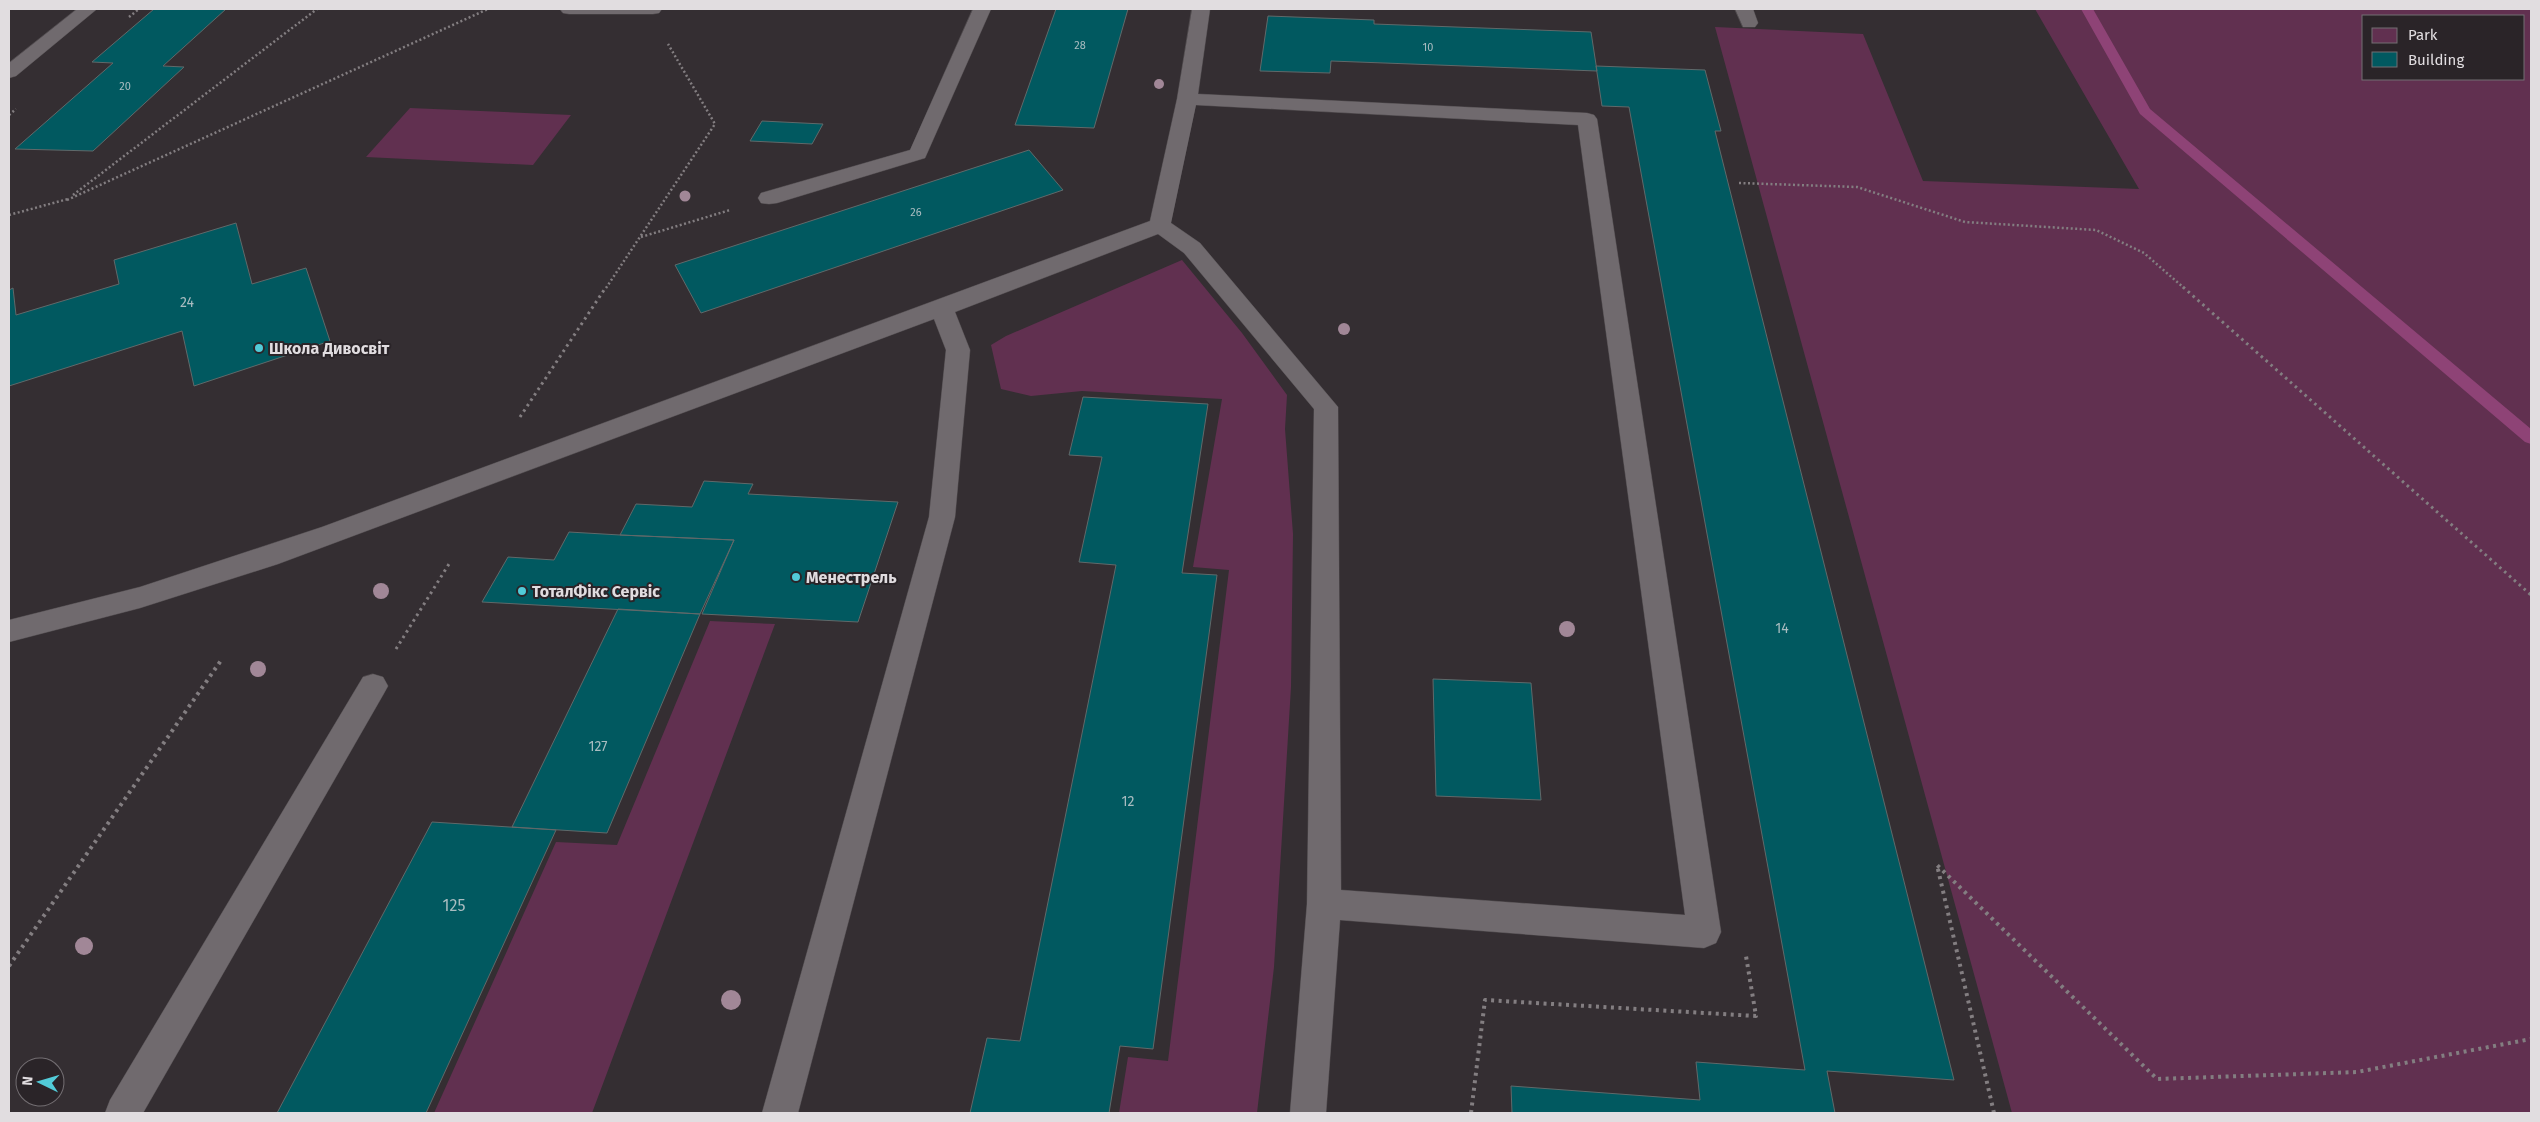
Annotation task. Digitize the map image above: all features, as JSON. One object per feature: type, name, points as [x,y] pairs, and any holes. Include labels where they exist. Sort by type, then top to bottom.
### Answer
[{"type":"lane","points":[[9,72],[88,9]]},
{"type":"lane","points":[[569,9],[651,9]]},
{"type":"lane","points":[[769,198],[918,154],[982,9]]},
{"type":"lane","points":[[1160,225],[1187,98],[1201,9]]},
{"type":"lane","points":[[1187,98],[1587,119],[1704,932],[1324,904]]},
{"type":"lane","points":[[9,631],[46,623],[256,562],[942,309],[1160,225]]},
{"type":"lane","points":[[1160,225],[1192,248],[1326,406],[1324,904],[1308,1113]]},
{"type":"lane","points":[[780,1113],[942,517],[958,350],[942,309]]},
{"type":"lane","points":[[124,1113],[373,686]]},
{"type":"path","points":[[67,200],[317,9]]},
{"type":"path","points":[[9,215],[67,200],[488,9]]},
{"type":"path","points":[[520,418],[715,124],[651,9]]},
{"type":"path","points":[[1739,183],[1857,187],[1965,222],[2096,230],[2144,253],[2531,595]]},
{"type":"path","points":[[640,238],[769,198]]},
{"type":"path","points":[[373,686],[448,564]]},
{"type":"path","points":[[9,966],[222,659]]},
{"type":"path","points":[[1994,1113],[1938,865],[2157,1079],[2357,1072],[2531,1039]]},
{"type":"path","points":[[1472,1113],[1485,1000],[1756,1016],[1745,950]]},
{"type":"green space","points":[[2035,9],[2531,9],[2531,1113],[2012,1113],[1715,27],[1863,34],[1923,181],[2139,189]]},
{"type":"green space","points":[[410,108],[571,115],[533,165],[366,157]]},
{"type":"green space","points":[[1182,260],[1242,333],[1287,395],[1285,429],[1293,534],[1291,687],[1274,967],[1257,1113],[1119,1113],[1128,1057],[1168,1061],[1229,570],[1193,567],[1222,399],[1082,391],[1031,396],[1001,389],[991,345],[1006,336]]},
{"type":"green space","points":[[710,621],[775,624],[592,1113],[434,1113],[556,842],[617,845]]},
{"type":"building","points":[[154,9],[226,9],[163,66],[184,67],[93,151],[15,149],[113,63],[92,62]]},
{"type":"building","points":[[1056,9],[1128,9],[1094,128],[1015,125]]},
{"type":"building","points":[[1268,16],[1374,20],[1374,24],[1591,32],[1597,71],[1331,61],[1330,73],[1260,71]]},
{"type":"building","points":[[1596,66],[1705,70],[1721,131],[1715,131],[1954,1080],[1827,1071],[1835,1113],[1512,1113],[1511,1086],[1700,1100],[1696,1062],[1805,1070],[1629,107],[1602,106]]},
{"type":"building","points":[[762,121],[823,124],[812,144],[750,141]]},
{"type":"building","points":[[1029,150],[1063,190],[701,313],[675,265]]},
{"type":"building","points":[[236,223],[252,284],[306,268],[330,341],[194,386],[182,331],[9,386],[9,290],[13,288],[16,315],[119,284],[114,260]]},
{"type":"building","points":[[1083,397],[1208,404],[1182,573],[1217,575],[1153,1049],[1120,1046],[1109,1113],[970,1113],[987,1038],[1020,1041],[1116,565],[1079,562],[1102,457],[1069,455]]},
{"type":"building","name":"Менестрель","points":[[704,481],[753,484],[748,494],[898,502],[858,622],[702,614],[734,540],[620,535],[636,504],[692,507]]},
{"type":"building","points":[[569,532],[734,540],[700,614],[482,602],[508,557],[554,560]]},
{"type":"building","points":[[618,609],[700,614],[607,833],[512,827]]},
{"type":"building","points":[[1433,679],[1531,683],[1541,800],[1436,796]]},
{"type":"building","points":[[432,822],[556,830],[426,1113],[277,1113]]},
{"type":"waterway","points":[[2087,9],[2145,111],[2531,438]]},
{"type":"place","name":"Школа Дивосвіт","points":[[259,348]]},
{"type":"place","name":"Менестрель","points":[[796,577]]},
{"type":"place","name":"ТоталФікс Сервіс","points":[[522,591]]}]
